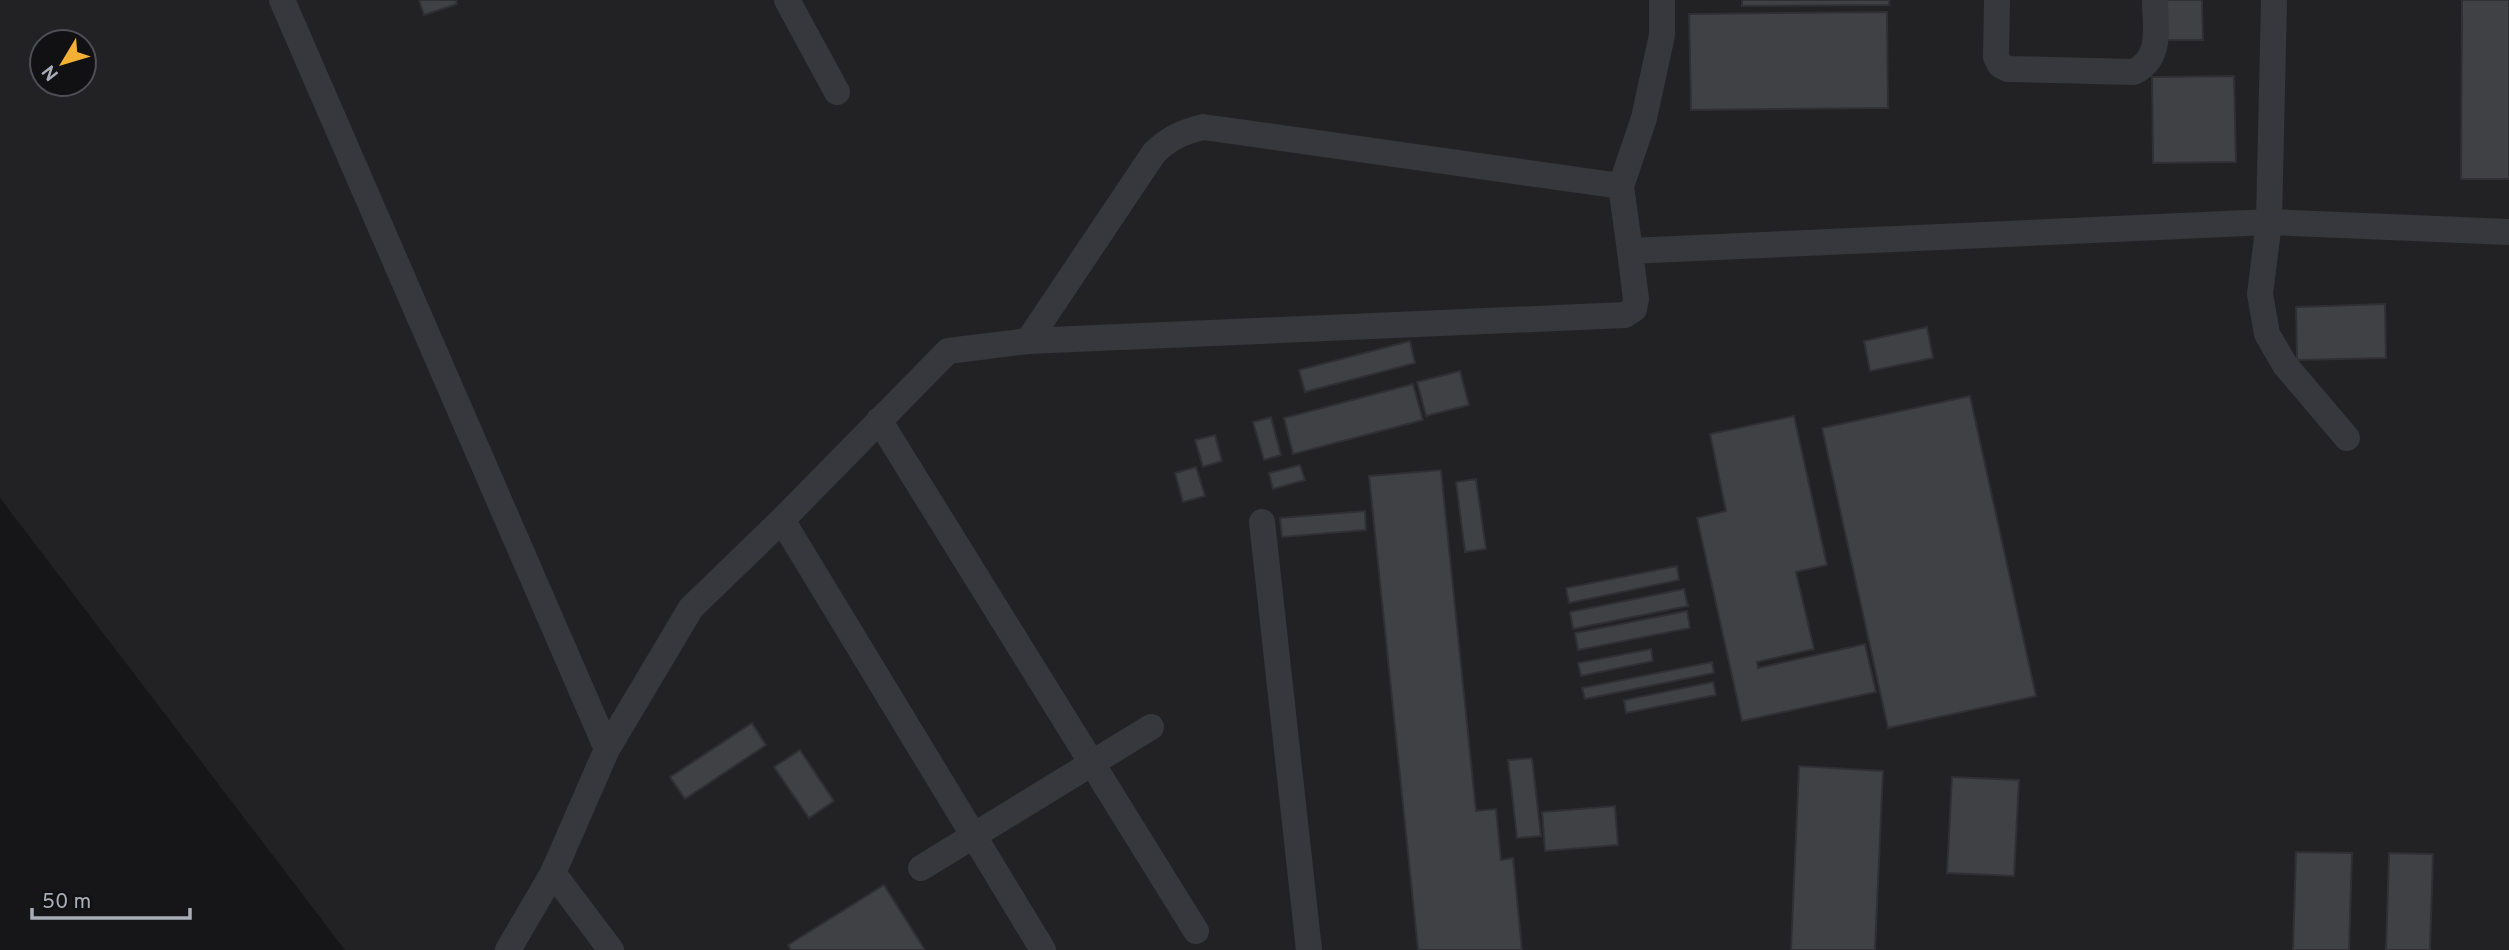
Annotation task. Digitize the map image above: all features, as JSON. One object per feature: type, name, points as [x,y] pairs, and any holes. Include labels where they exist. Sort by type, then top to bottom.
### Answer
[{"type":"street","points":[[282,0],[607,750]]},
{"type":"street","points":[[788,0],[837,92]]},
{"type":"street","points":[[508,950],[553,873],[607,750],[691,608],[782,520],[948,351],[1028,341],[1625,316],[1634,309],[1636,299],[1621,186],[1644,118],[1662,35],[1662,0]]},
{"type":"street","points":[[1997,0],[1996,57],[2000,65],[2008,69],[2134,72],[2151,60],[2155,50],[2155,0]]},
{"type":"street","points":[[2274,0],[2269,222],[2260,294],[2267,334],[2285,365],[2347,438]]},
{"type":"street","points":[[1028,341],[1154,153],[1166,141],[1181,132],[1203,127],[1621,186]]},
{"type":"street","points":[[1630,251],[2269,222],[2509,232]]},
{"type":"street","points":[[879,420],[1196,931]]},
{"type":"street","points":[[782,520],[1043,950]]},
{"type":"street","points":[[1262,522],[1309,950]]},
{"type":"street","points":[[920,868],[1151,727]]},
{"type":"street","points":[[553,873],[611,950]]},
{"type":"shaded area","points":[[0,0],[2509,0],[2509,950],[345,950],[0,498]]},
{"type":"building","points":[[419,0],[456,0],[457,4],[424,15]]},
{"type":"building","points":[[1742,0],[1889,0],[1889,5],[1742,6]]},
{"type":"building","points":[[2163,0],[2202,0],[2203,40],[2164,40]]},
{"type":"building","points":[[2462,0],[2509,0],[2509,179],[2461,179]]},
{"type":"building","points":[[1887,12],[1888,108],[1691,110],[1689,14]]},
{"type":"building","points":[[2234,76],[2236,162],[2153,163],[2152,77]]},
{"type":"building","points":[[2385,304],[2386,358],[2297,360],[2296,307]]},
{"type":"building","points":[[1927,327],[1933,358],[1870,371],[1864,341]]},
{"type":"building","points":[[1410,341],[1415,363],[1305,392],[1299,370]]},
{"type":"building","points":[[1460,371],[1469,405],[1426,416],[1417,382]]},
{"type":"building","points":[[1413,384],[1423,420],[1293,454],[1284,418]]},
{"type":"building","points":[[1970,396],[2036,696],[1888,728],[1822,428]]},
{"type":"building","points":[[1794,416],[1827,565],[1796,572],[1814,649],[1757,662],[1758,668],[1865,644],[1876,692],[1742,721],[1697,518],[1726,511],[1710,434]]},
{"type":"building","points":[[1271,417],[1281,455],[1264,460],[1253,422]]},
{"type":"building","points":[[1215,435],[1222,461],[1203,467],[1195,440]]},
{"type":"building","points":[[1300,465],[1305,480],[1273,489],[1269,473]]},
{"type":"building","points":[[1196,467],[1205,496],[1183,502],[1175,473]]},
{"type":"building","points":[[1441,470],[1476,811],[1496,809],[1501,860],[1513,858],[1522,950],[1418,950],[1369,476]]},
{"type":"building","points":[[1476,479],[1486,549],[1465,552],[1456,482]]},
{"type":"building","points":[[1365,511],[1366,530],[1282,537],[1280,518]]},
{"type":"building","points":[[1677,566],[1679,580],[1569,603],[1566,588]]},
{"type":"building","points":[[1684,589],[1688,606],[1573,629],[1570,612]]},
{"type":"building","points":[[1687,611],[1690,628],[1578,650],[1575,633]]},
{"type":"building","points":[[1651,649],[1653,661],[1581,676],[1578,663]]},
{"type":"building","points":[[1712,662],[1714,673],[1585,699],[1582,688]]},
{"type":"building","points":[[1713,682],[1716,695],[1626,713],[1624,700]]},
{"type":"building","points":[[752,723],[766,745],[685,799],[670,777]]},
{"type":"building","points":[[800,750],[834,801],[809,818],[774,767]]},
{"type":"building","points":[[1532,758],[1541,836],[1517,838],[1508,760]]},
{"type":"building","points":[[1799,766],[1883,771],[1875,950],[1791,950]]},
{"type":"building","points":[[1952,777],[2019,780],[2014,876],[1947,873]]},
{"type":"building","points":[[1615,806],[1618,845],[1545,851],[1542,812]]},
{"type":"building","points":[[2296,852],[2352,853],[2349,950],[2293,950]]},
{"type":"building","points":[[2389,853],[2433,854],[2430,950],[2386,950]]},
{"type":"building","points":[[884,885],[925,950],[791,950],[788,945]]}]
